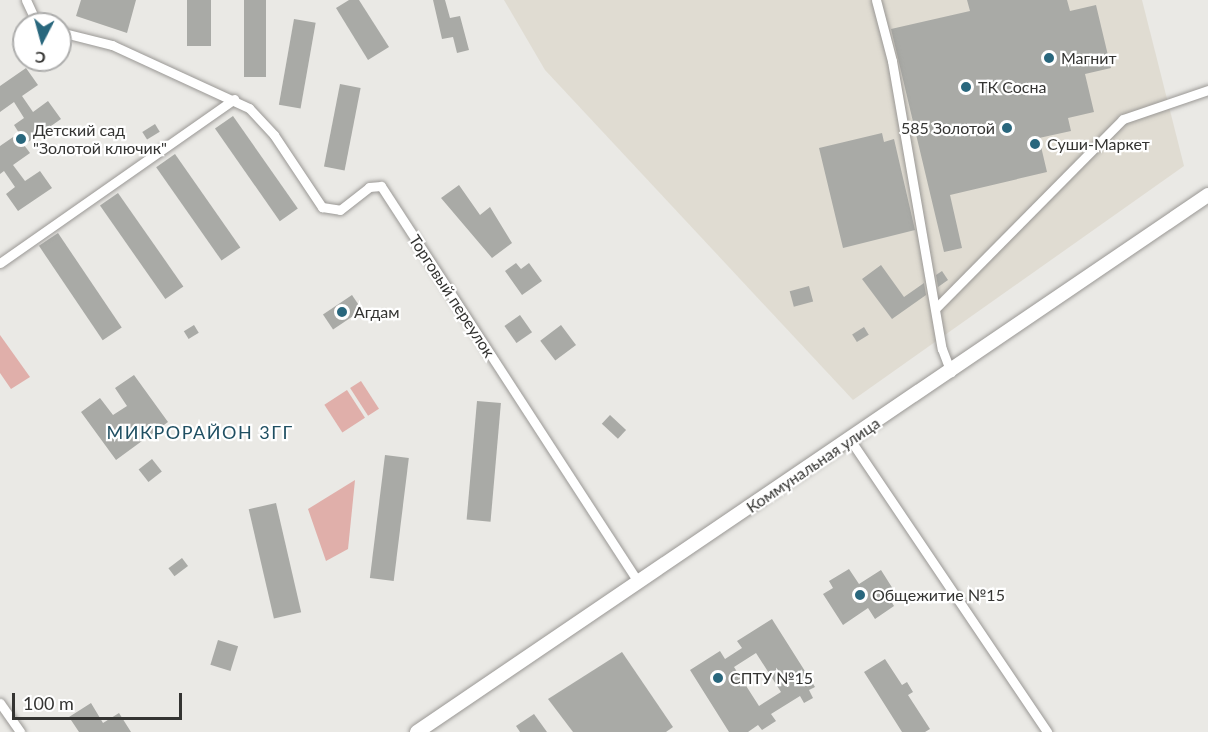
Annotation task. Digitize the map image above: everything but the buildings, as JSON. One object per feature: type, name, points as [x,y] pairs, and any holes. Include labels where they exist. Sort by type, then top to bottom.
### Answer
[{"type":"main road","name":"Коммунальная улица","points":[[417,732],[850,441],[1208,195]]},
{"type":"street","points":[[876,0],[892,61],[937,307],[942,349],[951,372]]},
{"type":"street","points":[[72,35],[112,45],[234,99]]},
{"type":"street","points":[[937,307],[1123,119],[1208,90]]},
{"type":"street","points":[[0,263],[234,99]]},
{"type":"street","name":"Торговый переулок","points":[[234,99],[263,120],[322,207],[340,210],[369,186],[381,186],[638,582]]},
{"type":"street","points":[[850,441],[1047,732]]},
{"type":"street","points":[[0,702],[20,732]]},
{"type":"shaded area","points":[[504,0],[1142,0],[1184,166],[853,400],[545,70]]},
{"type":"shaded area","points":[[0,335],[30,377],[11,389],[0,373]]},
{"type":"shaded area","points":[[361,381],[379,409],[368,416],[350,388]]},
{"type":"shaded area","points":[[347,390],[365,418],[342,432],[324,405]]},
{"type":"shaded area","points":[[355,480],[348,549],[326,561],[308,509]]},
{"type":"place","name":"Магнит","points":[[1049,58]]},
{"type":"place","name":"ТК Сосна","points":[[966,87]]},
{"type":"place","name":"585 Золотой","points":[[1007,128]]},
{"type":"place","name":"Детский сад \"Золотой ключик\"","points":[[21,139]]},
{"type":"place","name":"Суши-Маркет","points":[[1035,144]]},
{"type":"place","name":"Агдам","points":[[342,312]]},
{"type":"place","name":"Общежитие №15","points":[[860,595]]},
{"type":"place","name":"СПТУ №15","points":[[718,678]]},
{"type":"district","name":"МИКРОРАЙОН 3ГГ","points":[[200,432]]}]
